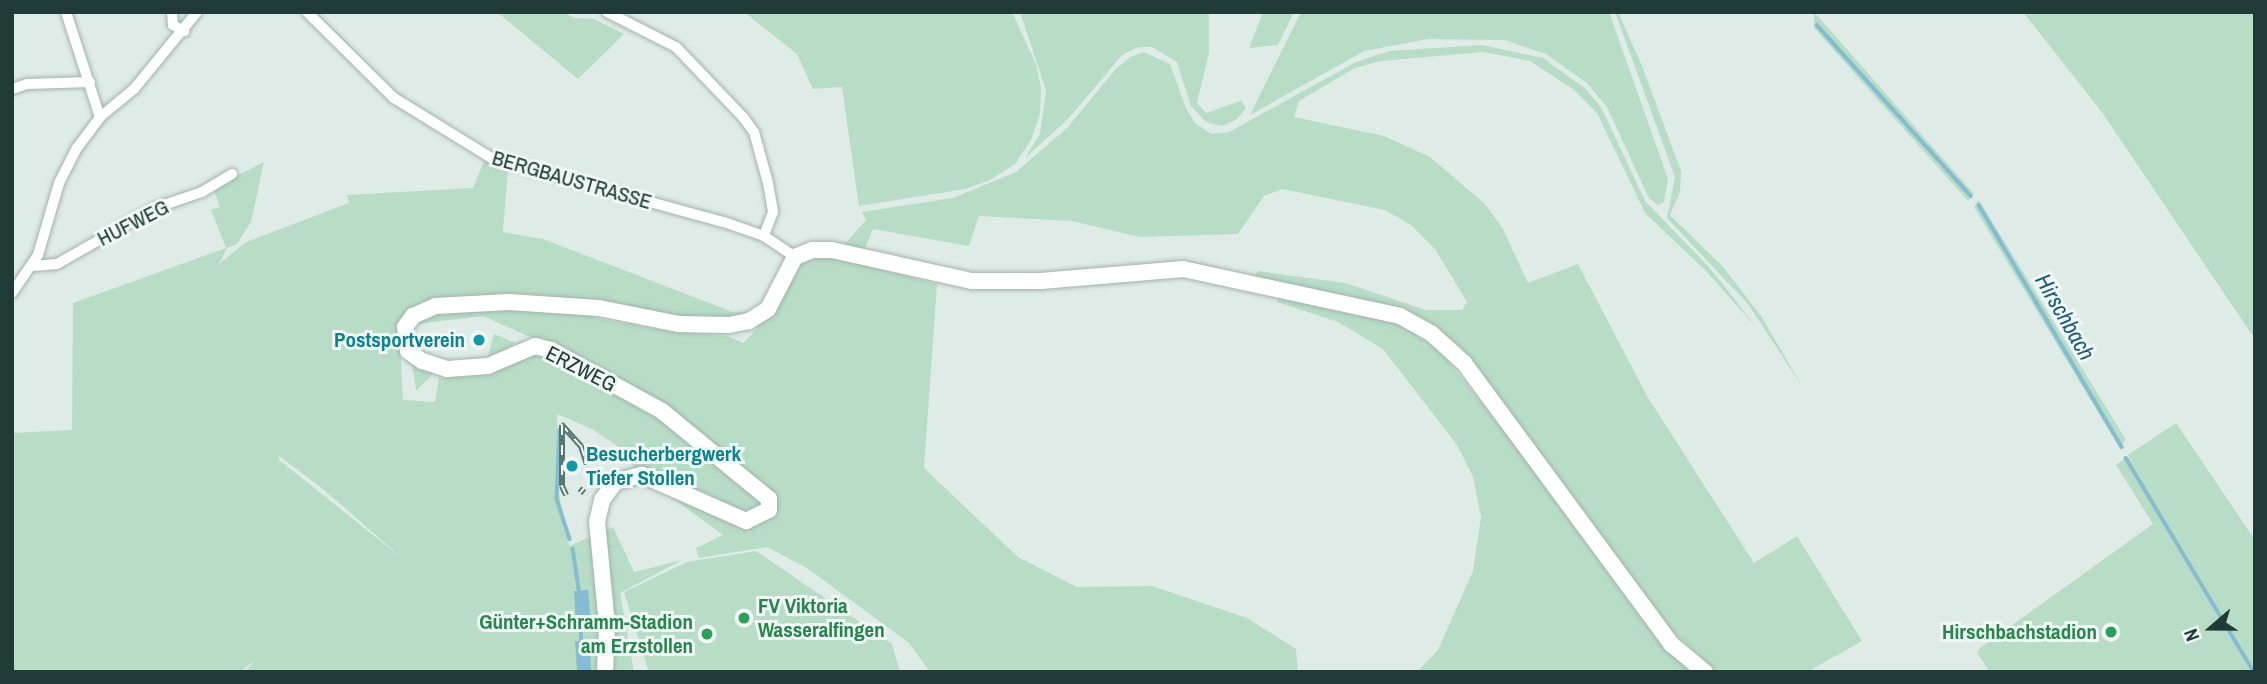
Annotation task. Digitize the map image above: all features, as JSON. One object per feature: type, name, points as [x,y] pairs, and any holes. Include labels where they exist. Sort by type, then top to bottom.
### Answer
[{"type":"street","points":[[66,12],[100,117]]},
{"type":"street","points":[[172,12],[173,25],[184,31]]},
{"type":"street","points":[[12,293],[33,266],[59,183],[100,117],[134,89],[197,12]]},
{"type":"street","name":"BERGBAUSTRASSE","points":[[307,12],[394,98],[493,159],[764,236],[794,257]]},
{"type":"street","points":[[607,12],[684,53],[754,132],[772,212],[764,236]]},
{"type":"street","points":[[12,89],[27,84],[90,82]]},
{"type":"street","name":"HUFWEG","points":[[33,266],[57,264],[155,208],[202,192],[232,174]]},
{"type":"street","points":[[794,257],[812,250],[832,250],[972,281],[1183,269],[1400,316],[1431,333],[1464,363],[1671,644],[1704,672]]},
{"type":"street","name":"ERZWEG","points":[[605,672],[607,625],[597,522],[602,500],[615,482],[642,475],[746,521],[769,510],[769,499],[662,411],[551,351],[535,346],[488,366],[447,369],[422,361],[408,351],[405,327],[413,316],[435,306],[509,302],[599,308],[679,324],[729,325],[749,321],[768,309],[794,257]]},
{"type":"green space","points":[[497,12],[564,12],[574,18],[594,19],[624,34],[578,79]]},
{"type":"green space","points":[[744,12],[1012,12],[1036,64],[1041,88],[1040,114],[1031,140],[1015,164],[990,180],[965,189],[859,206],[842,87],[813,89],[797,54]]},
{"type":"green space","points":[[1020,12],[1209,12],[1209,53],[1197,103],[1206,113],[1241,101],[1246,108],[1237,119],[1222,126],[1206,122],[1191,106],[1177,62],[1152,47],[1139,47],[1122,55],[1068,119],[1025,158],[1040,134],[1046,90]]},
{"type":"green space","points":[[1263,12],[1294,12],[1278,45],[1249,48]]},
{"type":"green space","points":[[1301,12],[1609,12],[1668,179],[1664,202],[1658,205],[1649,198],[1607,107],[1587,83],[1546,54],[1505,40],[1428,39],[1364,51],[1250,115]]},
{"type":"green space","points":[[1615,12],[1618,12],[1642,66],[1681,171],[1680,192],[1670,215],[1724,268],[1761,316],[1805,391],[1748,304],[1667,218],[1675,177]]},
{"type":"green space","points":[[1814,12],[1974,194],[1968,201],[1814,28]]},
{"type":"green space","points":[[2023,12],[2255,12],[2255,339],[2101,111]]},
{"type":"green space","points":[[1482,45],[1543,58],[1586,89],[1602,109],[1645,201],[1709,267],[1757,328],[1705,270],[1645,213],[1597,113],[1573,89],[1530,61],[1483,52],[1381,61],[1355,68],[1299,101],[1294,117],[1384,136],[1430,157],[1485,204],[1503,229],[1528,283],[1578,264],[1647,396],[1754,563],[1797,536],[1862,641],[1807,672],[1715,672],[1653,612],[1496,394],[1402,310],[1254,277],[1258,271],[1345,283],[1426,310],[1462,310],[1467,302],[1435,249],[1411,225],[1385,210],[1282,189],[1264,196],[1238,234],[1140,237],[1072,221],[979,216],[969,246],[873,229],[864,251],[842,247],[866,220],[862,212],[953,198],[1016,172],[1067,128],[1115,70],[1130,57],[1144,52],[1170,64],[1186,108],[1195,123],[1211,134],[1229,132],[1356,62],[1389,51]]},
{"type":"green space","points":[[484,161],[508,168],[503,232],[543,239],[733,312],[744,312],[738,319],[673,318],[594,304],[595,318],[680,333],[727,336],[743,343],[758,328],[756,324],[805,258],[823,254],[937,284],[924,468],[1018,557],[1077,587],[1152,586],[1247,618],[1296,649],[1298,672],[930,672],[909,643],[807,568],[767,547],[699,558],[696,548],[723,535],[637,472],[622,449],[592,429],[557,414],[559,493],[569,546],[613,527],[634,572],[682,560],[620,593],[634,672],[244,672],[256,660],[239,672],[12,672],[12,433],[72,430],[73,303],[226,248],[211,210],[220,207],[213,188],[264,162],[251,222],[237,244],[227,248],[219,264],[246,242],[349,203],[347,195],[473,188]],"holes":[[[483,316],[541,342],[475,376],[439,378],[435,402],[403,400],[399,326]],[[279,456],[323,489],[402,558],[279,460]]]},
{"type":"green space","points":[[1979,200],[2126,440],[2119,447],[1974,207]]},
{"type":"green space","points":[[1281,293],[1397,322],[1440,351],[1675,647],[1706,672],[1417,672],[1438,650],[1473,571],[1481,517],[1473,477],[1457,445],[1383,349],[1338,322],[1277,302]]},
{"type":"green space","points":[[494,334],[516,343],[487,360]]},
{"type":"green space","points":[[412,363],[436,371],[416,391],[416,390]]},
{"type":"green space","points":[[2176,423],[2255,540],[2255,672],[1990,672],[1977,653],[1980,648],[2153,524],[2116,465],[2128,456],[2136,468],[2128,455]]},
{"type":"green space","name":"FV Viktoria Wasseralfingen","points":[[756,551],[892,644],[900,672],[649,672],[624,592],[687,562]]},
{"type":"water","points":[[588,590],[591,624],[576,625],[574,591]]},
{"type":"water","points":[[575,641],[590,641],[591,670],[577,670]]},
{"type":"waterway","name":"Hirschbach","points":[[1817,25],[1971,196]]},
{"type":"waterway","name":"Hirschbach","points":[[1979,205],[2122,447]]},
{"type":"waterway","points":[[560,430],[557,499],[570,539]]},
{"type":"waterway","name":"Hirschbach","points":[[2126,458],[2254,672]]},
{"type":"waterway","points":[[573,549],[580,595]]},
{"type":"waterway","points":[[581,620],[582,644]]},
{"type":"railway","points":[[561,424],[581,446],[587,464]]},
{"type":"railway","points":[[562,425],[562,486],[566,495]]},
{"type":"railway","points":[[580,493],[584,488]]},
{"type":"place","name":"Postsportverein","points":[[479,340]]},
{"type":"place","name":"Besucherbergwerk Tiefer Stollen","points":[[572,466]]},
{"type":"place","name":"FV Viktoria Wasseralfingen","points":[[744,618]]},
{"type":"place","name":"Hirschbachstadion","points":[[2111,632]]},
{"type":"place","name":"Günter+Schramm-Stadion am Erzstollen","points":[[707,634]]}]
